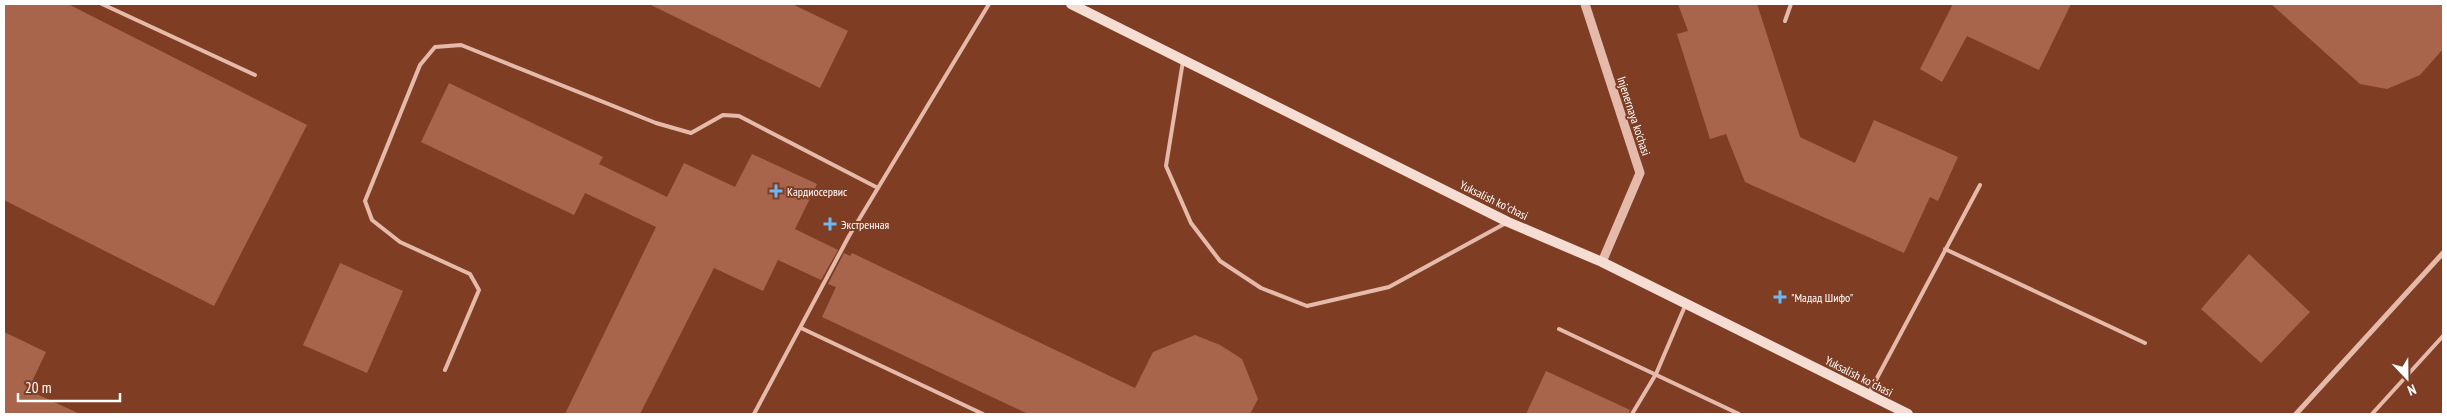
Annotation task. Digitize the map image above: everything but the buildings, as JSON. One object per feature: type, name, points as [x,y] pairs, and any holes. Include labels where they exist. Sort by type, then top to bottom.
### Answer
[{"type":"main road","name":"Yuksalish koʻchasi","points":[[1070,4],[1184,59],[1508,222],[1602,262],[1908,414]]},
{"type":"street","name":"Injenernaya ko'chasi","points":[[1585,4],[1640,173],[1602,262]]},
{"type":"street","points":[[2296,414],[2443,253]]},
{"type":"lane","points":[[102,4],[255,75]]},
{"type":"lane","points":[[754,414],[849,236],[989,4]]},
{"type":"lane","points":[[1785,21],[1791,4]]},
{"type":"lane","points":[[445,370],[479,290],[470,274],[400,242],[372,220],[365,201],[420,65],[435,47],[460,45],[656,123],[691,133],[723,115],[739,116],[878,188]]},
{"type":"lane","points":[[1184,59],[1166,166],[1191,224],[1220,262],[1261,288],[1307,306],[1389,287],[1508,222]]},
{"type":"lane","points":[[1868,394],[1980,184]]},
{"type":"lane","points":[[1945,249],[2145,343]]},
{"type":"lane","points":[[1632,414],[1656,374],[1686,304]]},
{"type":"lane","points":[[800,328],[983,414]]},
{"type":"lane","points":[[1559,329],[1739,414]]},
{"type":"lane","points":[[2372,414],[2443,336]]},
{"type":"place","name":"Кардиосервис","points":[[776,191]]},
{"type":"place","name":"Экстренная","points":[[830,224]]},
{"type":"place","name":"\"Мадад Шифо\"","points":[[1780,297]]}]
